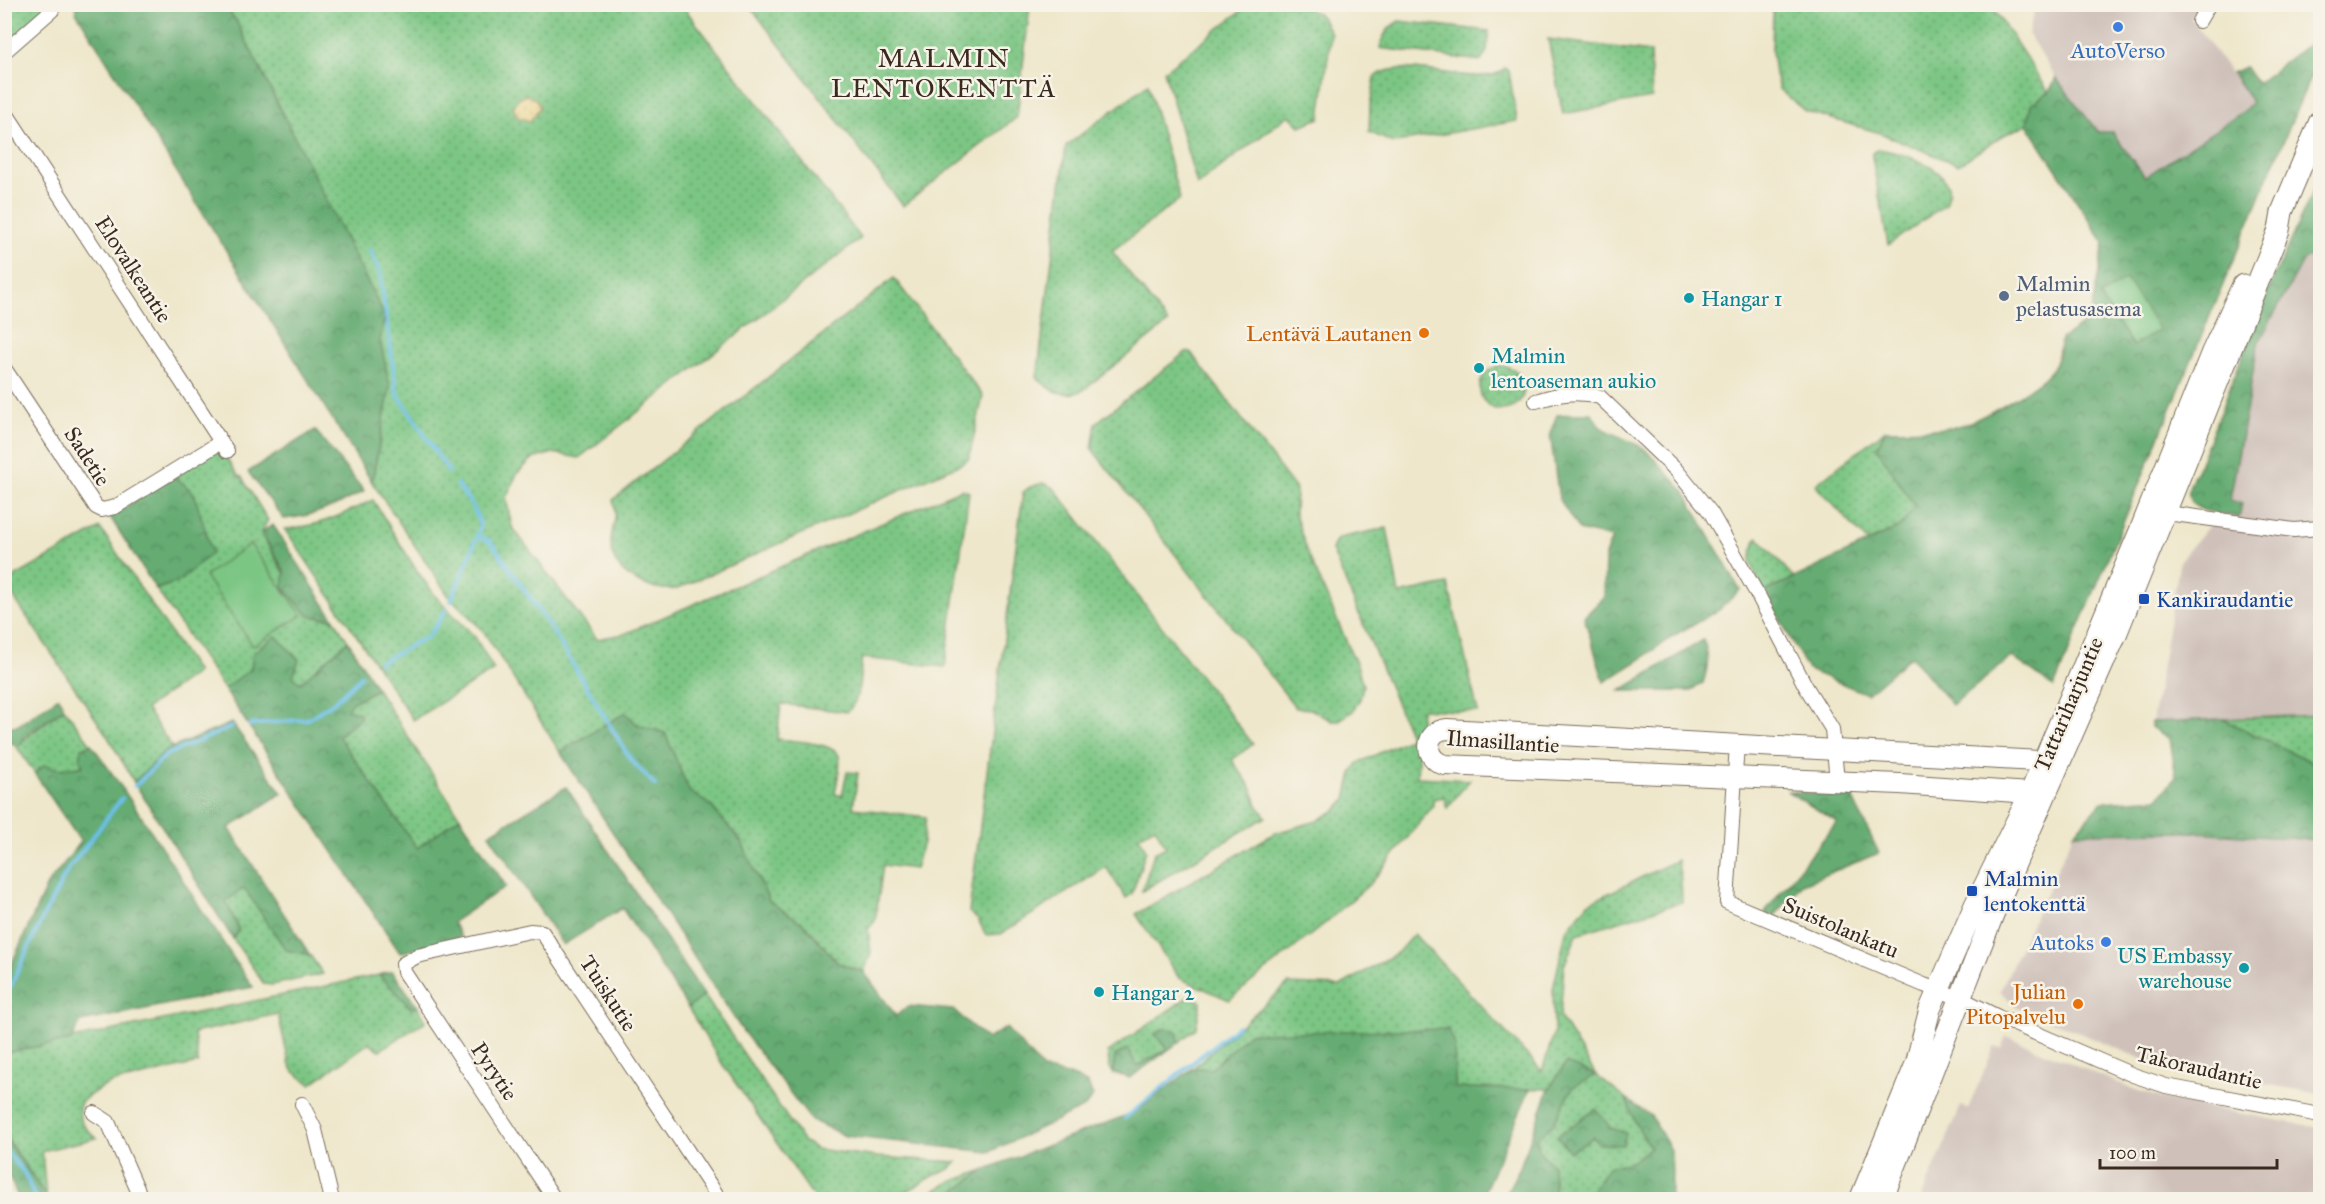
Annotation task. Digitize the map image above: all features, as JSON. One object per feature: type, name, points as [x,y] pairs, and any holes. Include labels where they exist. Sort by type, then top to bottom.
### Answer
[{"type":"main road","name":"Tattariharjuntie","points":[[1882,1200],[2038,794],[2052,761],[2117,632],[2156,511],[2279,231],[2282,212],[2320,121]]},
{"type":"main road","name":"Ilmasillantie","points":[[2038,794],[1735,776],[1445,765],[1435,760],[1428,746],[1432,735],[1447,729],[2052,761]]},
{"type":"main road","name":"Tattariharjuntie","points":[[1860,1200],[1916,1064],[1930,1009],[1975,905],[2038,794]]},
{"type":"street","points":[[2199,21],[2209,4]]},
{"type":"street","points":[[4,52],[52,10]]},
{"type":"street","name":"Elovalkeantie","points":[[4,110],[224,447]]},
{"type":"street","name":"Sadetie","points":[[4,368],[96,507],[102,510],[116,507],[224,447]]},
{"type":"street","points":[[1536,401],[1584,392],[1600,397],[1697,493],[1732,547],[1806,687],[1832,729],[1837,781]]},
{"type":"street","points":[[2156,511],[2294,530],[2320,528]]},
{"type":"street","points":[[1735,776],[1737,744]]},
{"type":"street","name":"Suistolankatu","points":[[1735,776],[1727,902],[1939,990]]},
{"type":"street","name":"Tuiskutie","points":[[403,964],[417,956],[530,931],[542,932],[720,1200]]},
{"type":"street","name":"Pyrytie","points":[[403,964],[404,972],[555,1200]]},
{"type":"street","name":"Takoraudantie","points":[[1939,990],[2133,1075],[2166,1086],[2320,1115]]},
{"type":"street","points":[[302,1104],[315,1130],[333,1200]]},
{"type":"street","points":[[94,1113],[108,1122],[142,1200]]},
{"type":"shaded area","points":[[2033,5],[2197,5],[2191,18],[2252,102],[2244,111],[2145,178],[2112,132],[2098,132],[2056,78],[2028,34],[2035,8]]},
{"type":"shaded area","points":[[2305,258],[2320,258],[2320,715],[2152,722],[2180,560],[2230,501],[2258,344]]},
{"type":"shaded area","points":[[2194,832],[2320,840],[2320,1094],[2142,1059],[2017,1007],[2000,991],[2074,833]]},
{"type":"shaded area","points":[[2006,1036],[2133,1089],[2163,1099],[2320,1128],[2320,1199],[1921,1199],[1961,1106],[1968,1109],[1994,1047],[2001,1048]]},
{"type":"green space","points":[[1250,4],[1298,6],[1315,12],[1325,23],[1331,34],[1320,118],[1300,126],[1289,115],[1197,185],[1164,71]]},
{"type":"green space","points":[[5,5],[51,5],[5,45]]},
{"type":"green space","points":[[75,5],[224,5],[236,21],[385,317],[380,340],[390,387],[372,482],[76,12]]},
{"type":"green space","points":[[224,5],[682,5],[861,238],[579,458],[553,453],[532,459],[517,474],[506,498],[512,527],[597,639],[624,634],[962,489],[969,492],[945,667],[862,658],[858,694],[847,712],[781,704],[777,739],[821,745],[835,751],[839,756],[835,794],[842,796],[847,772],[858,773],[853,808],[926,817],[923,842],[915,869],[883,865],[875,921],[868,929],[871,953],[864,972],[838,963],[805,925],[769,901],[742,843],[711,806],[689,791],[665,733],[638,725],[625,713],[560,752],[484,632],[448,595],[372,482],[390,387],[380,340],[385,317],[236,21]]},
{"type":"green space","points":[[749,5],[1030,5],[1017,117],[903,206]]},
{"type":"green space","points":[[1773,5],[1991,5],[2049,92],[2031,104],[2027,124],[2002,136],[1958,165],[1880,133],[1805,111],[1790,99],[1779,89],[1775,74],[1772,51]]},
{"type":"green space","points":[[1399,21],[1489,31],[1487,51],[1481,61],[1380,48],[1386,32]]},
{"type":"green space","points":[[2319,36],[2320,54],[2054,687],[2012,657],[1952,705],[1911,656],[1867,694],[1808,670],[1765,592],[1900,527],[1915,507],[1877,448],[1885,430],[1949,428],[1967,423],[1993,410],[2023,393],[2046,376],[2056,362],[2061,339],[2090,320],[2104,243],[2027,124],[2031,104],[2049,92],[2056,78],[2098,132],[2112,132],[2145,177],[2244,111],[2252,102],[2232,73],[2245,67],[2257,83]]},
{"type":"green space","points":[[1548,39],[1650,52],[1652,98],[1563,114]]},
{"type":"green space","points":[[1505,68],[1509,71],[1517,121],[1393,143],[1369,132],[1370,106],[1375,77],[1388,71],[1405,69],[1481,76],[1495,74]]},
{"type":"green space","points":[[1148,84],[1180,199],[1112,251],[1168,323],[1082,391],[1069,394],[1058,392],[1037,378],[1066,146]]},
{"type":"green space","points":[[1879,149],[1901,154],[1927,165],[1946,181],[1949,192],[1946,204],[1888,245],[1872,157],[1872,153]]},
{"type":"green space","points":[[2320,175],[2320,258],[2305,258],[2258,344],[2230,500],[2242,504],[2239,517],[2204,510],[2191,501],[2189,493],[2191,482],[2272,281]]},
{"type":"green space","points":[[894,278],[983,396],[969,458],[963,463],[677,589],[645,585],[625,573],[613,556],[611,545],[616,511],[613,500]]},
{"type":"green space","points":[[2126,279],[2159,330],[2133,346],[2100,296]]},
{"type":"green space","points":[[1186,352],[1191,353],[1296,489],[1295,514],[1307,551],[1358,668],[1363,686],[1360,699],[1353,711],[1338,721],[1332,721],[1311,709],[1296,708],[1092,449],[1096,423]]},
{"type":"green space","points":[[1502,366],[1517,373],[1524,388],[1517,403],[1502,410],[1487,403],[1480,388],[1487,373]]},
{"type":"green space","points":[[1592,413],[1600,427],[1644,448],[1684,491],[1740,590],[1719,610],[1673,636],[1604,682],[1584,617],[1604,597],[1605,555],[1612,538],[1579,530],[1559,499],[1550,433],[1557,415]]},
{"type":"green space","points":[[315,430],[364,491],[325,509],[284,519],[248,472]]},
{"type":"green space","points":[[1885,430],[1877,448],[1916,507],[1900,527],[1868,542],[1815,485]]},
{"type":"green space","points":[[216,449],[222,451],[239,477],[241,476],[268,520],[261,533],[309,616],[334,619],[348,641],[300,683],[293,677],[251,669],[224,689],[156,589],[178,582],[174,476]]},
{"type":"green space","points":[[174,476],[194,493],[212,553],[178,582],[156,589],[110,517]]},
{"type":"green space","points":[[1043,483],[1054,488],[1253,744],[1232,760],[1251,787],[1257,805],[1266,817],[1142,891],[1154,853],[1166,847],[1155,827],[1139,836],[1146,850],[1132,894],[1126,898],[1106,867],[1001,934],[986,935],[978,920],[969,912],[1023,492]]},
{"type":"green space","points":[[373,500],[417,571],[437,598],[475,637],[494,670],[413,720],[285,529],[320,523]]},
{"type":"green space","points":[[273,525],[334,619],[309,616],[283,587],[285,572],[261,532]]},
{"type":"green space","points":[[100,528],[197,672],[146,709],[173,748],[167,750],[134,782],[108,737],[4,583]]},
{"type":"green space","points":[[1387,528],[1399,594],[1448,584],[1478,712],[1421,709],[1417,777],[1470,780],[1447,808],[1444,797],[1433,799],[1433,806],[1372,882],[1323,925],[1229,1000],[1179,978],[1136,914],[1275,833],[1317,821],[1336,810],[1346,799],[1352,773],[1358,763],[1411,738],[1332,550],[1339,538]]},
{"type":"green space","points":[[1758,537],[1794,578],[1765,592],[1754,571],[1751,559]]},
{"type":"green space","points":[[250,544],[302,615],[253,646],[205,576]]},
{"type":"green space","points":[[276,636],[299,660],[293,676],[300,683],[348,641],[377,689],[351,703],[347,709],[360,713],[360,718],[338,736],[417,848],[460,817],[506,886],[453,922],[461,937],[400,953],[224,689],[251,669],[253,653]]},
{"type":"green space","points":[[1703,640],[1707,656],[1705,677],[1703,683],[1690,691],[1620,691]]},
{"type":"green space","points":[[377,689],[460,817],[417,848],[338,736],[360,718],[346,709],[351,703]]},
{"type":"green space","points":[[59,697],[64,708],[25,736],[22,743],[16,746],[9,741],[5,729],[17,726]]},
{"type":"green space","points":[[64,708],[91,744],[82,749],[82,767],[57,769],[47,765],[39,768],[35,774],[16,746]]},
{"type":"green space","points":[[625,713],[638,725],[665,733],[689,791],[711,806],[742,843],[769,901],[805,925],[838,963],[864,972],[896,1016],[908,1006],[953,1010],[987,1039],[1006,1028],[1043,1069],[1075,1077],[1088,1084],[1093,1096],[1085,1107],[989,1152],[845,1136],[811,1120],[742,1030],[560,752]]},
{"type":"green space","points":[[2320,715],[2320,761],[2309,761],[2222,719]]},
{"type":"green space","points":[[2222,719],[2309,761],[2320,761],[2320,840],[2194,832],[2074,833],[2102,802],[2158,798],[2176,777],[2170,739],[2151,727],[2151,722]]},
{"type":"green space","points":[[232,723],[282,793],[229,828],[310,955],[286,950],[244,888],[226,901],[239,930],[233,939],[134,782],[167,750]]},
{"type":"green space","points":[[91,744],[253,987],[81,1022],[71,1040],[5,1053],[5,973],[7,974],[47,885],[81,842],[35,774],[44,765],[57,769],[82,767],[80,760],[82,748]]},
{"type":"green space","points":[[566,787],[704,995],[688,1008],[622,908],[563,945],[489,834]]},
{"type":"green space","points":[[1787,791],[1852,797],[1879,853],[1802,884],[1771,920],[1765,912],[1837,822]]},
{"type":"green space","points":[[1677,860],[1682,902],[1577,934],[1564,966],[1560,1017],[1596,1075],[1626,1099],[1635,1122],[1650,1147],[1632,1162],[1608,1167],[1587,1199],[1555,1199],[1553,1166],[1540,1152],[1536,1139],[1553,1124],[1573,1087],[1595,1074],[1566,1064],[1549,1089],[1455,1088],[1454,1041],[1249,1033],[1211,1069],[1193,1068],[1288,984],[1340,986],[1397,953],[1414,934],[1542,1071],[1554,1033],[1553,989],[1566,931],[1588,903]]},
{"type":"green space","points":[[244,887],[286,950],[310,955],[323,974],[272,985],[264,984],[233,939],[238,930],[226,901]]},
{"type":"green space","points":[[392,971],[418,1007],[411,1008],[379,975]]},
{"type":"green space","points":[[379,975],[411,1008],[418,1007],[426,1021],[380,1050],[369,1043],[311,1084],[294,1072],[289,1063],[278,1014],[194,1033],[198,1063],[108,1084],[81,1102],[79,1113],[82,1123],[97,1138],[42,1151],[46,1196],[5,1136],[4,1053]]},
{"type":"green space","points":[[704,995],[803,1141],[816,1149],[878,1157],[957,1162],[950,1169],[894,1199],[815,1199],[719,1059],[688,1008]]},
{"type":"green space","points":[[1191,995],[1201,1002],[1196,1028],[1178,1043],[1177,1032],[1155,1034],[1168,1049],[1137,1066],[1127,1049],[1115,1056],[1113,1073],[1109,1066],[1108,1052]]},
{"type":"green space","points":[[1165,1028],[1177,1032],[1178,1043],[1130,1078],[1113,1073],[1115,1056],[1128,1049],[1137,1066],[1167,1050],[1155,1034]]},
{"type":"green space","points":[[1447,1029],[1454,1041],[1455,1088],[1530,1089],[1481,1199],[944,1199],[986,1169],[1135,1112],[1193,1068],[1211,1069],[1249,1033]]},
{"type":"green space","points":[[1566,1063],[1596,1075],[1573,1087],[1553,1124],[1536,1139],[1540,1152],[1553,1166],[1555,1199],[1503,1199],[1520,1167],[1549,1089]]},
{"type":"green space","points":[[1626,1099],[1651,1116],[1671,1150],[1670,1199],[1587,1199],[1608,1167],[1632,1162],[1650,1147],[1635,1122]]},
{"type":"green space","points":[[1596,1109],[1611,1128],[1626,1133],[1623,1145],[1599,1144],[1593,1137],[1570,1152],[1557,1136]]},
{"type":"green space","points":[[4,1136],[47,1199],[19,1199],[5,1167]]},
{"type":"green space","points":[[986,1169],[944,1199],[917,1200],[948,1183]]},
{"type":"sand","points":[[527,95],[536,99],[540,107],[530,121],[519,118],[513,108],[518,99]]},
{"type":"waterway","points":[[370,250],[380,273],[397,393],[449,472]]},
{"type":"waterway","points":[[451,601],[480,526],[474,509],[457,484]]},
{"type":"waterway","points":[[478,537],[488,540],[494,546],[549,625],[631,760],[655,785]]},
{"type":"waterway","points":[[379,663],[430,635],[446,610]]},
{"type":"waterway","points":[[250,725],[308,719],[334,702],[361,676]]},
{"type":"waterway","points":[[135,786],[166,755],[232,727]]},
{"type":"waterway","points":[[4,1000],[67,871],[122,798]]},
{"type":"waterway","points":[[1125,1118],[1238,1026]]},
{"type":"waterway","points":[[4,1148],[25,1174],[36,1200]]},
{"type":"place","name":"AutoVerso","points":[[2118,27]]},
{"type":"place","name":"Malmin pelastusasema","points":[[2004,296]]},
{"type":"place","name":"Hangar 1","points":[[1689,298]]},
{"type":"place","name":"Lentävä Lautanen","points":[[1424,333]]},
{"type":"place","name":"Malmin lentoaseman aukio","points":[[1479,368]]},
{"type":"place","name":"Kankiraudantie","points":[[2144,599]]},
{"type":"place","name":"Malmin lentokenttä","points":[[1972,891]]},
{"type":"place","name":"Autoks","points":[[2106,942]]},
{"type":"place","name":"US Embassy warehouse","points":[[2244,968]]},
{"type":"place","name":"Hangar 2","points":[[1099,992]]},
{"type":"place","name":"Julian Pitopalvelu","points":[[2078,1004]]},
{"type":"district","name":"MALMIN LENTOKENTTÄ","points":[[944,73]]}]
